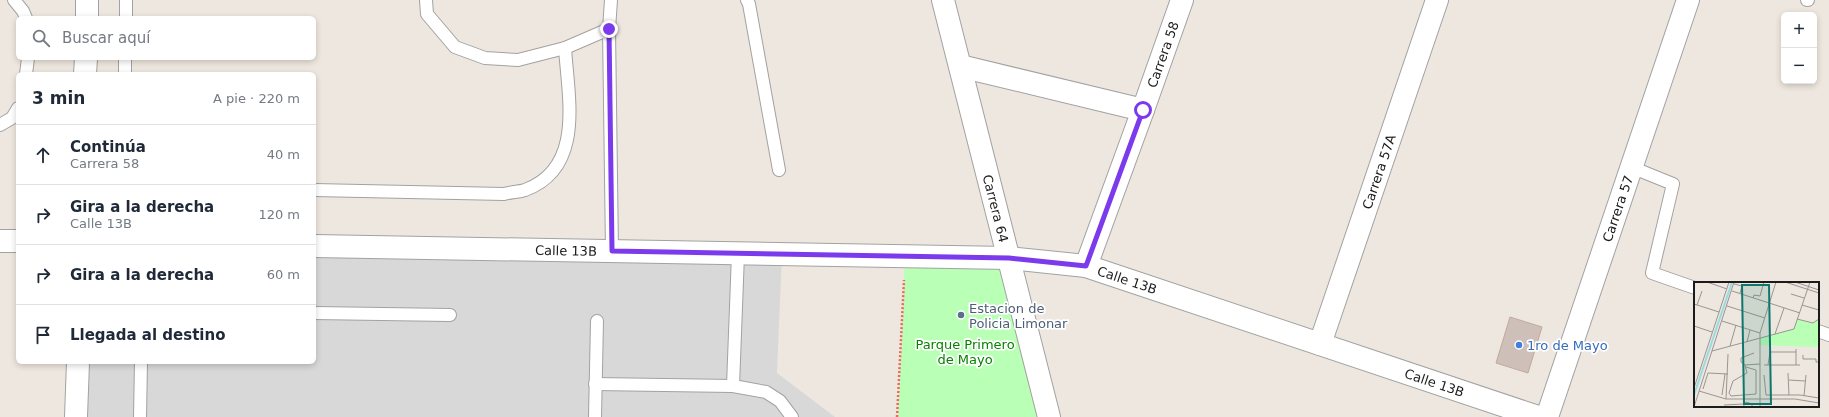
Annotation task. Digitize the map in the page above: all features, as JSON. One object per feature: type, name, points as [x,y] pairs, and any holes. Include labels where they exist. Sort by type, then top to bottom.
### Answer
[{"type":"street","points":[[87,0],[87,16]]},
{"type":"street","name":"Carrera 64","points":[[943,0],[1049,417]]},
{"type":"street","name":"Carrera 58","points":[[1086,266],[1182,0]]},
{"type":"street","name":"Carrera 57A","points":[[1320,344],[1438,0]]},
{"type":"street","name":"Carrera 57","points":[[1547,417],[1688,0]]},
{"type":"street","points":[[85,72],[86,60]]},
{"type":"street","points":[[960,66],[1143,110]]},
{"type":"street","points":[[0,240],[16,241]]},
{"type":"street","name":"Calle 13B","points":[[316,246],[1009,258],[1086,266],[1538,417]]},
{"type":"street","points":[[76,417],[78,364]]},
{"type":"lane","points":[[14,0],[24,11],[25,16]]},
{"type":"lane","points":[[126,0],[126,16]]},
{"type":"lane","points":[[426,0],[427,14],[455,48],[485,58],[518,60],[565,48],[609,29]]},
{"type":"lane","points":[[611,0],[609,29],[612,251]]},
{"type":"lane","points":[[746,0],[749,4],[779,170]]},
{"type":"lane","points":[[316,190],[504,194],[525,190],[544,179],[559,162],[568,142],[570,120],[565,48]]},
{"type":"lane","points":[[26,72],[28,60]]},
{"type":"lane","points":[[125,60],[125,72]]},
{"type":"lane","points":[[0,125],[12,118],[16,111]]},
{"type":"lane","points":[[1631,167],[1673,184],[1652,274],[1694,288]]},
{"type":"lane","points":[[733,386],[738,254]]},
{"type":"lane","points":[[316,313],[450,315]]},
{"type":"lane","points":[[595,417],[597,321]]},
{"type":"lane","points":[[1819,331],[1829,335]]},
{"type":"lane","points":[[140,417],[141,364]]},
{"type":"lane","points":[[595,384],[733,386],[766,392],[780,401],[792,417]]},
{"type":"path","points":[[897,417],[905,257]]},
{"type":"shaded area","points":[[316,246],[782,254],[777,373],[835,417],[76,417],[78,364],[316,364]]},
{"type":"green space","name":"Parque Primero de Mayo","points":[[905,257],[1009,258],[1049,417],[897,417]]},
{"type":"building","name":"1ro de Mayo","points":[[1510,317],[1542,327],[1528,373],[1496,363]]},
{"type":"place","name":"Estacion de Policia Limonar","points":[[961,315]]},
{"type":"place","name":"1ro de Mayo","points":[[1519,345]]},
{"type":"route","points":[[609,29],[612,251],[1009,258],[1086,266],[1143,110]]}]
